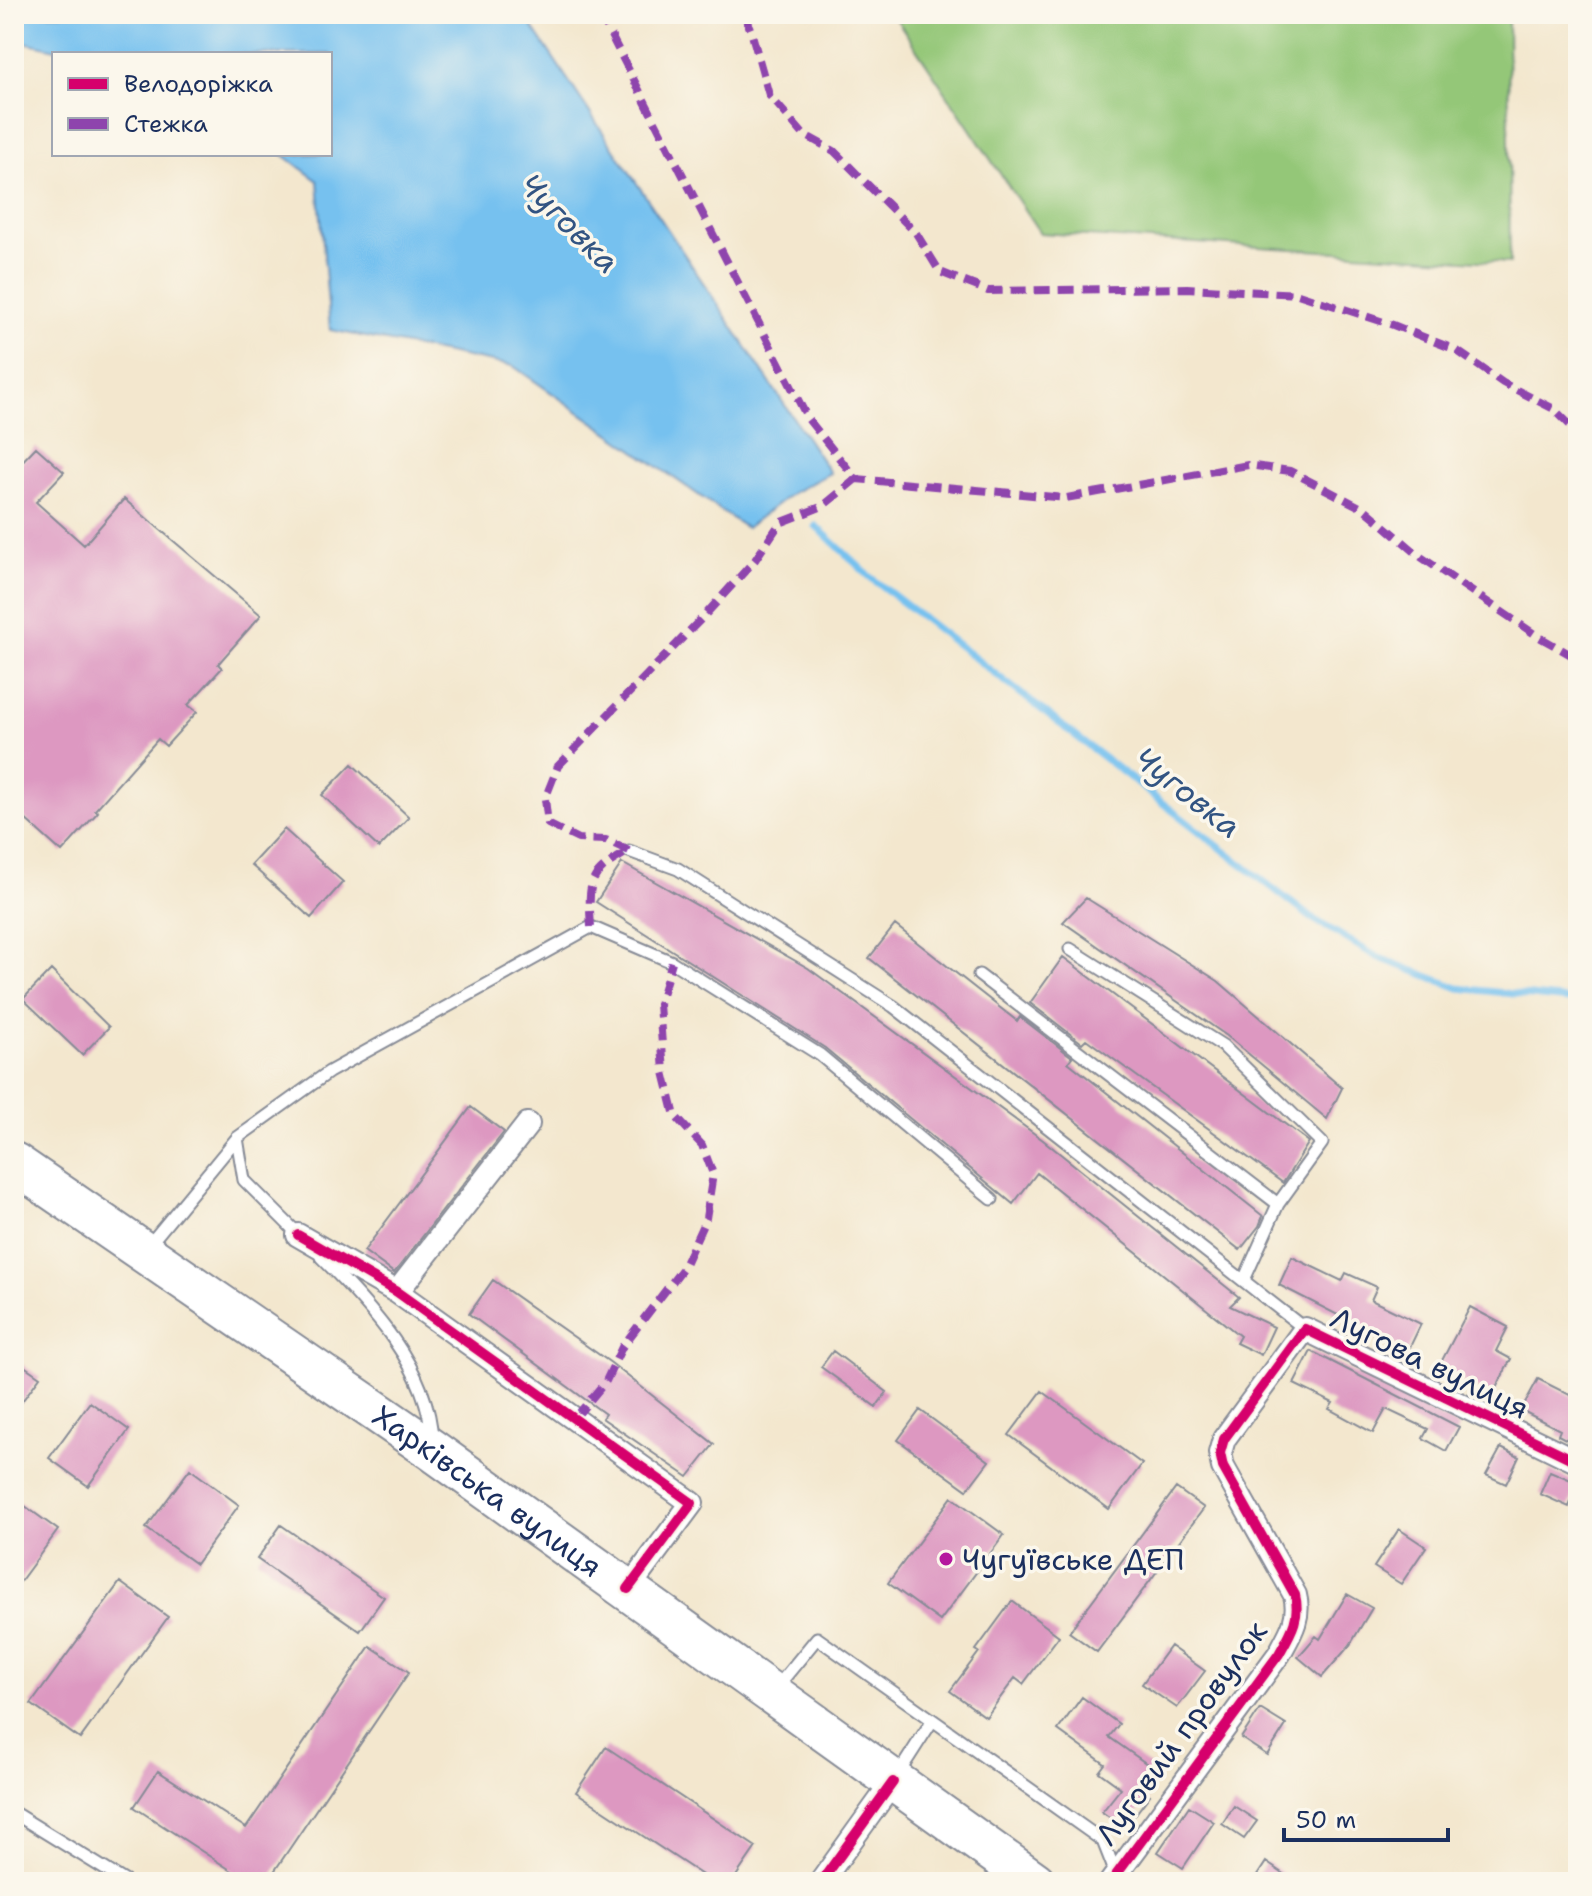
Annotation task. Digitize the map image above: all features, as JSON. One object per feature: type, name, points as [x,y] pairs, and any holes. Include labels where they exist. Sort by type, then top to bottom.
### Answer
[{"type":"highway","name":"Харківська вулиця","points":[[14,1163],[432,1450],[1035,1882]]},
{"type":"street","points":[[397,1292],[528,1124]]},
{"type":"street","points":[[298,1235],[397,1292],[692,1503],[628,1589]]},
{"type":"street","name":"Лугова вулиця","points":[[1305,1329],[1578,1462]]},
{"type":"street","name":"Луговий провулок","points":[[1119,1879],[1279,1654],[1295,1626],[1298,1609],[1295,1595],[1223,1467],[1220,1453],[1224,1439],[1305,1329]]},
{"type":"street","points":[[821,1882],[893,1782]]},
{"type":"lane","points":[[629,851],[678,869],[893,1006],[1305,1329]]},
{"type":"lane","points":[[143,1252],[237,1138],[329,1072],[591,927],[672,962],[820,1055],[992,1199]]},
{"type":"lane","points":[[1070,949],[1223,1046],[1322,1143],[1278,1204],[1244,1280]]},
{"type":"lane","points":[[979,975],[1278,1204]]},
{"type":"lane","points":[[237,1138],[244,1180],[346,1282],[408,1360],[431,1420],[432,1450]]},
{"type":"lane","points":[[771,1694],[817,1638],[1103,1841],[1119,1879]]},
{"type":"lane","points":[[893,1782],[932,1721]]},
{"type":"lane","points":[[14,1813],[126,1882]]},
{"type":"green space","points":[[893,14],[1508,14],[1510,263],[1040,233]]},
{"type":"water","points":[[14,14],[524,14],[830,473],[792,493],[746,528],[513,366],[330,330],[318,181],[285,156],[332,156],[332,52],[70,52],[14,40]]},
{"type":"building","points":[[36,447],[64,472],[36,502],[84,545],[124,499],[261,615],[218,664],[222,668],[188,705],[197,712],[166,746],[158,739],[62,852],[14,809],[14,470]]},
{"type":"building","points":[[352,764],[409,817],[379,848],[322,795]]},
{"type":"building","points":[[284,829],[343,882],[311,918],[251,865]]},
{"type":"building","points":[[622,863],[808,968],[1043,1140],[1239,1297],[1230,1306],[1274,1327],[1261,1355],[1236,1343],[1240,1336],[1037,1173],[1013,1204],[825,1048],[596,902]]},
{"type":"building","points":[[1086,898],[1218,981],[1342,1088],[1327,1119],[1227,1036],[1063,922]]},
{"type":"building","points":[[895,925],[1017,1021],[1020,1017],[1072,1057],[1068,1062],[1263,1216],[1240,1250],[869,958]]},
{"type":"building","points":[[1063,957],[1309,1142],[1283,1183],[1086,1039],[1082,1043],[1030,1003]]},
{"type":"building","points":[[51,970],[109,1027],[82,1055],[23,999]]},
{"type":"building","points":[[471,1107],[504,1132],[394,1273],[364,1251]]},
{"type":"building","points":[[1292,1257],[1342,1281],[1346,1273],[1377,1287],[1371,1300],[1421,1324],[1408,1351],[1279,1285]]},
{"type":"building","points":[[493,1280],[611,1363],[714,1444],[688,1477],[602,1418],[605,1414],[469,1314]]},
{"type":"building","points":[[1470,1307],[1508,1327],[1496,1351],[1511,1359],[1492,1396],[1438,1368]]},
{"type":"building","points":[[833,1351],[887,1392],[876,1407],[821,1367]]},
{"type":"building","points":[[1311,1351],[1459,1427],[1446,1451],[1423,1438],[1428,1429],[1386,1409],[1373,1433],[1329,1409],[1333,1403],[1294,1384]]},
{"type":"building","points":[[14,1359],[40,1377],[14,1412]]},
{"type":"building","points":[[1538,1379],[1578,1399],[1578,1440],[1575,1438],[1573,1443],[1558,1435],[1560,1430],[1521,1410]]},
{"type":"building","points":[[1042,1391],[1142,1464],[1109,1509],[1009,1435]]},
{"type":"building","points":[[90,1402],[129,1430],[88,1486],[49,1458]]},
{"type":"building","points":[[920,1410],[989,1461],[967,1490],[898,1440]]},
{"type":"building","points":[[1501,1448],[1519,1457],[1506,1484],[1486,1475]]},
{"type":"building","points":[[190,1469],[239,1505],[196,1564],[146,1528]]},
{"type":"building","points":[[1550,1471],[1578,1483],[1569,1507],[1540,1494]]},
{"type":"building","points":[[1176,1488],[1204,1508],[1097,1652],[1069,1632]]},
{"type":"building","name":"Чугуївське ДЕП","points":[[952,1497],[1004,1535],[940,1621],[888,1583]]},
{"type":"building","points":[[14,1498],[58,1530],[14,1590]]},
{"type":"building","points":[[281,1525],[384,1597],[360,1631],[257,1559]]},
{"type":"building","points":[[1399,1529],[1426,1547],[1401,1584],[1374,1567]]},
{"type":"building","points":[[120,1582],[168,1617],[80,1739],[31,1704]]},
{"type":"building","points":[[1347,1594],[1372,1608],[1350,1645],[1322,1677],[1298,1657],[1316,1636],[1320,1639]]},
{"type":"building","points":[[1012,1601],[1059,1636],[1023,1684],[1015,1678],[986,1717],[950,1691]]},
{"type":"building","points":[[370,1646],[409,1672],[267,1882],[249,1882],[134,1807],[158,1771],[246,1828]]},
{"type":"building","points":[[1170,1646],[1205,1671],[1177,1708],[1142,1684]]},
{"type":"building","points":[[1082,1697],[1119,1724],[1109,1737],[1154,1769],[1140,1788],[1150,1795],[1125,1828],[1102,1812],[1121,1788],[1099,1772],[1105,1764],[1058,1730]]},
{"type":"building","points":[[1260,1709],[1286,1725],[1267,1755],[1241,1738]]},
{"type":"building","points":[[606,1747],[756,1847],[732,1882],[713,1882],[576,1792]]},
{"type":"building","points":[[1189,1806],[1214,1822],[1183,1868],[1158,1852]]},
{"type":"building","points":[[1234,1806],[1257,1821],[1244,1839],[1222,1824]]},
{"type":"building","points":[[1266,1862],[1295,1882],[1253,1882]]},
{"type":"waterway","name":"Чуговка","points":[[816,526],[870,577],[1310,917],[1377,957],[1459,988],[1578,1001]]},
{"type":"marked path","points":[[600,14],[808,419],[856,479],[1066,498],[1248,465],[1290,471],[1366,510],[1421,557],[1536,635],[1578,659]]},
{"type":"marked path","points":[[744,14],[769,95],[803,134],[834,151],[916,233],[940,272],[988,291],[1187,288],[1298,294],[1393,325],[1456,350],[1503,383],[1554,409],[1578,433]]},
{"type":"marked path","points":[[629,851],[606,840],[578,839],[548,824],[545,799],[558,766],[705,615],[755,560],[780,523],[823,506],[856,479]]},
{"type":"marked path","points":[[591,927],[593,881],[605,867],[629,851]]},
{"type":"marked path","points":[[575,1418],[606,1381],[622,1347],[683,1268],[706,1218],[713,1174],[702,1145],[675,1116],[664,1072],[659,1004],[672,962]]},
{"type":"cycle path","points":[[298,1235],[397,1292],[692,1503],[628,1589]]},
{"type":"cycle path","points":[[1111,1882],[1279,1654],[1293,1626],[1297,1611],[1295,1595],[1223,1467],[1220,1453],[1224,1439],[1305,1329],[1578,1462]]},
{"type":"cycle path","points":[[821,1882],[893,1782]]},
{"type":"place","name":"Чугуївське ДЕП","points":[[946,1559]]}]
